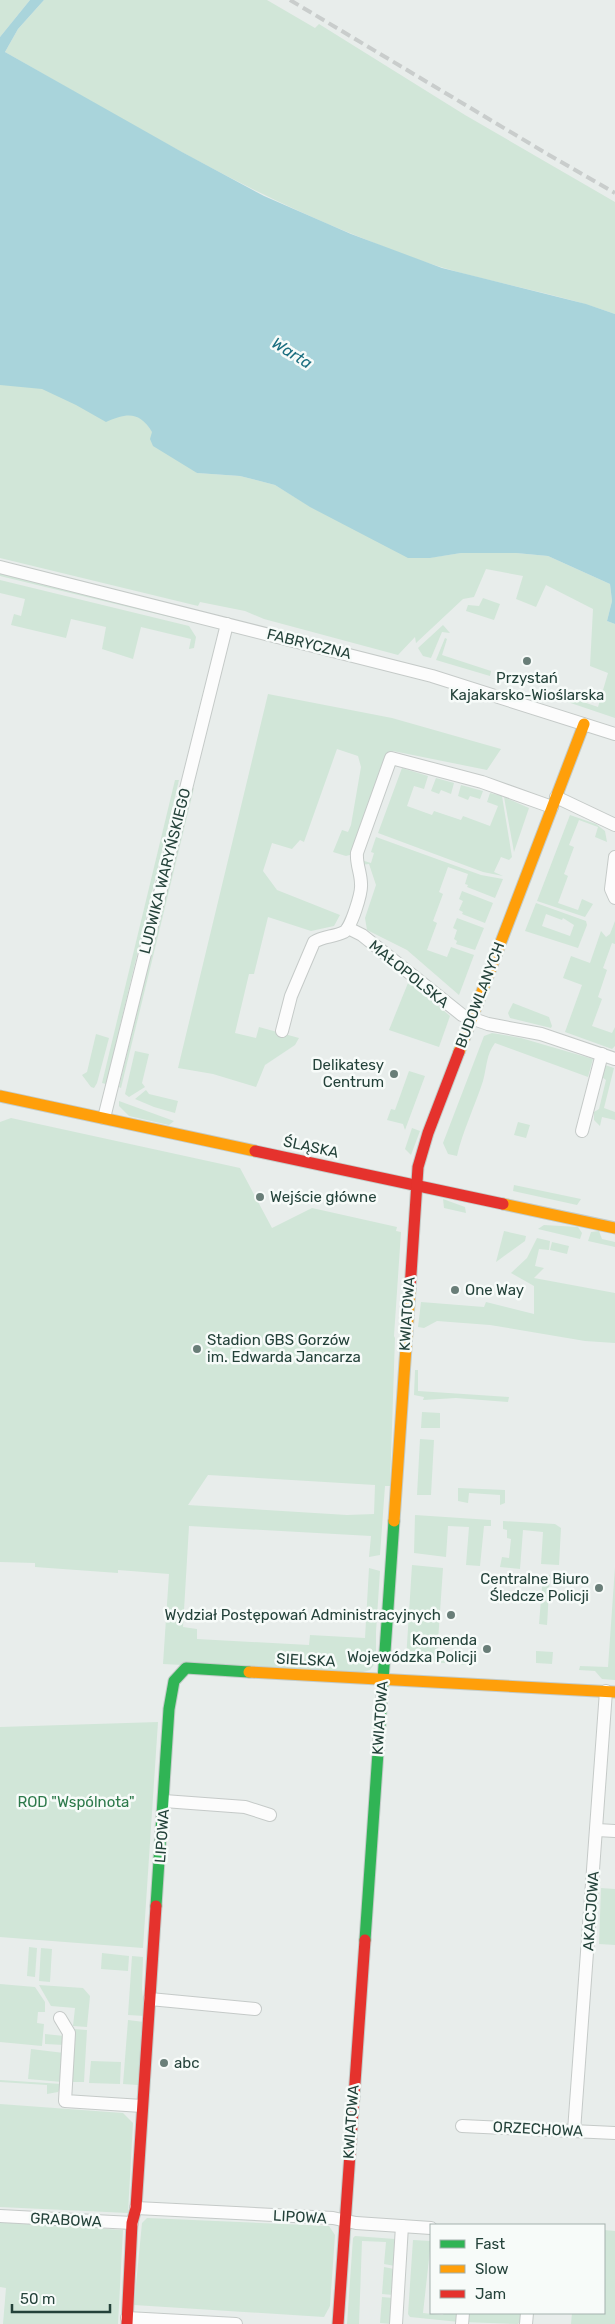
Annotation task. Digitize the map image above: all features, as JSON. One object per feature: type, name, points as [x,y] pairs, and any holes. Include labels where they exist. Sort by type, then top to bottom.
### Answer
[{"type":"street","name":"FABRYCZNA","points":[[0,567],[432,676],[615,734]]},
{"type":"street","name":"LUDWIKA WARYŃSKIEGO","points":[[104,1118],[227,624]]},
{"type":"street","name":"BUDOWLANYCH","points":[[416,1185],[424,1144],[584,724]]},
{"type":"street","points":[[282,1031],[291,996],[314,942],[325,936],[341,933],[348,928],[361,892],[357,853],[391,758],[554,802],[615,825]]},
{"type":"street","points":[[615,857],[612,888],[615,898]]},
{"type":"street","name":"MAŁOPOLSKA","points":[[348,928],[362,935],[455,1011],[471,1019],[541,1034],[615,1059]]},
{"type":"street","points":[[582,1131],[602,1054]]},
{"type":"street","name":"ŚLĄSKA","points":[[0,1096],[615,1228]]},
{"type":"street","name":"KWIATOWA","points":[[338,2324],[416,1185]]},
{"type":"street","name":"SIELSKA","points":[[176,1674],[186,1668],[610,1692]]},
{"type":"street","name":"LIPOWA","points":[[127,2321],[132,2223],[136,2208],[172,1685],[176,1674]]},
{"type":"street","name":"AKACJOWA","points":[[574,2131],[597,1830],[610,1692]]},
{"type":"street","points":[[164,1801],[245,1807],[270,1815]]},
{"type":"street","points":[[597,1830],[615,1832]]},
{"type":"street","points":[[150,1999],[255,2009]]},
{"type":"street","points":[[60,2018],[69,2033],[65,2101],[142,2106]]},
{"type":"street","name":"ORZECHOWA","points":[[462,2126],[615,2133]]},
{"type":"street","name":"LIPOWA","points":[[136,2208],[344,2220]]},
{"type":"street","name":"GRABOWA","points":[[0,2216],[132,2223]]},
{"type":"street","points":[[344,2220],[430,2228]]},
{"type":"street","points":[[396,2324],[402,2226]]},
{"type":"street","points":[[127,2321],[236,2324]]},
{"type":"green space","points":[[0,0],[30,0],[0,37]]},
{"type":"green space","points":[[44,0],[267,0],[315,28],[319,24],[465,115],[615,202],[615,314],[421,261],[307,215],[176,149],[5,52],[18,29]]},
{"type":"green space","points":[[0,377],[138,412],[153,433],[197,473],[240,476],[275,485],[311,507],[428,558],[461,553],[516,553],[548,556],[610,584],[612,601],[607,621],[615,624],[615,718],[547,695],[548,690],[598,707],[608,673],[590,666],[593,609],[546,585],[536,607],[516,599],[523,576],[486,569],[474,597],[463,599],[416,643],[415,637],[398,655],[264,619],[245,611],[200,602],[198,606],[0,558]]},
{"type":"green space","points":[[0,573],[194,620],[194,623],[0,576]]},
{"type":"green space","points":[[0,580],[189,626],[196,637],[194,648],[189,649],[191,639],[141,627],[133,659],[102,649],[106,627],[71,619],[66,638],[11,625],[14,614],[21,616],[25,599],[0,593]]},
{"type":"green space","points":[[483,598],[500,604],[494,620],[466,611],[468,605],[479,606]]},
{"type":"green space","points":[[443,625],[450,633],[442,632],[431,658],[423,656],[418,648]]},
{"type":"green space","points":[[445,638],[447,639],[442,655],[491,671],[490,676],[436,660]]},
{"type":"green space","points":[[268,694],[392,718],[501,749],[487,770],[393,751],[357,853],[346,856],[333,852],[342,830],[348,832],[351,825],[361,767],[358,756],[337,749],[304,842],[300,840],[292,849],[272,843],[263,871],[277,890],[340,915],[334,926],[311,931],[268,917],[254,974],[249,974],[235,1033],[256,1038],[259,1027],[299,1038],[295,1045],[265,1065],[256,1087],[213,1074],[178,1068]]},
{"type":"green space","points":[[402,768],[428,776],[424,789],[414,786],[407,806],[432,815],[434,811],[461,820],[463,816],[490,826],[498,806],[487,802],[490,793],[502,796],[512,857],[509,860],[501,857],[494,872],[503,876],[483,872],[378,833]]},
{"type":"green space","points":[[436,778],[454,783],[451,794],[441,790],[439,794],[431,791]]},
{"type":"green space","points":[[175,780],[179,780],[106,1084],[102,1083]]},
{"type":"green space","points":[[461,785],[483,791],[480,799],[470,796],[468,800],[458,796]]},
{"type":"green space","points":[[190,787],[194,788],[121,1088],[119,1087]]},
{"type":"green space","points":[[504,797],[529,808],[514,852]]},
{"type":"green space","points":[[570,815],[596,824],[605,831],[607,842],[595,837],[598,827],[579,820],[569,845],[574,847],[564,874],[568,876],[558,903],[578,910],[582,899],[593,904],[585,917],[537,901]]},
{"type":"green space","points":[[376,837],[481,875],[503,879],[495,898],[467,887],[468,885],[465,884],[468,874],[448,867],[439,892],[443,894],[433,921],[437,923],[427,950],[447,957],[451,947],[474,955],[459,995],[407,950],[367,930],[365,918],[376,885],[369,864],[361,865],[361,860],[371,863],[374,853],[371,852]]},
{"type":"green space","points":[[462,891],[493,903],[485,923],[462,914],[463,912],[459,910],[463,901],[459,899]]},
{"type":"green space","points":[[536,903],[586,921],[587,925],[578,948],[525,931]],"holes":[[[546,914],[562,920],[563,918],[574,925],[570,936],[542,926]]]},
{"type":"green space","points":[[457,918],[484,928],[475,950],[456,944],[457,941],[454,939],[457,930],[453,928]]},
{"type":"green space","points":[[615,921],[615,944],[612,943],[603,968],[607,970],[598,997],[602,999],[592,1026],[612,1033],[615,1027],[615,1046],[612,1049],[565,1032],[582,985],[563,978],[571,956],[590,963],[601,931],[606,937],[610,934]]},
{"type":"green space","points":[[408,983],[415,986],[450,1016],[439,1047],[389,1030]]},
{"type":"green space","points":[[513,1003],[549,1017],[551,1028],[510,1018],[508,1013]]},
{"type":"green space","points":[[492,1033],[521,1038],[593,1059],[588,1077],[495,1043],[488,1057],[483,1081],[457,1156],[448,1154],[443,1143],[484,1036]]},
{"type":"green space","points":[[96,1034],[109,1038],[94,1088],[91,1087],[82,1075],[87,1072]]},
{"type":"green space","points":[[135,1051],[149,1054],[142,1083],[145,1087],[129,1097],[125,1094]]},
{"type":"green space","points":[[605,1065],[614,1068],[604,1108],[615,1112],[615,1120],[602,1117],[600,1126],[594,1120],[594,1112],[599,1109],[606,1080],[602,1077]]},
{"type":"green space","points":[[409,1071],[425,1076],[405,1130],[403,1124],[387,1120],[391,1109],[395,1110]]},
{"type":"green space","points":[[146,1090],[149,1094],[178,1101],[175,1113],[135,1099]]},
{"type":"green space","points":[[119,1101],[174,1121],[169,1125],[129,1116],[119,1106]]},
{"type":"green space","name":"Stadion GBS Gorzów im. Edwarda Jancarza","points":[[11,1118],[240,1168],[272,1228],[312,1208],[397,1227],[396,1231],[401,1232],[394,1336],[390,1486],[385,1486],[380,1555],[369,1557],[371,1536],[189,1526],[183,1627],[197,1629],[197,1639],[309,1645],[310,1635],[365,1638],[369,1568],[380,1571],[376,1662],[370,1670],[355,1674],[163,1664],[169,1574],[118,1570],[118,1573],[35,1567],[35,1563],[0,1562],[0,1122]],"holes":[[[208,1475],[375,1485],[374,1514],[347,1515],[188,1505]]]},
{"type":"green space","points":[[518,1122],[530,1125],[526,1138],[514,1135]]},
{"type":"green space","points":[[412,1128],[420,1131],[411,1155],[405,1149]]},
{"type":"green space","points":[[514,1185],[581,1199],[577,1205],[513,1191]]},
{"type":"green space","points":[[443,1199],[465,1207],[466,1213],[444,1208]]},
{"type":"green space","points":[[544,1225],[578,1227],[582,1233],[580,1239],[538,1229]]},
{"type":"green space","points":[[504,1231],[526,1236],[525,1241],[496,1262]]},
{"type":"green space","points":[[599,1231],[602,1239],[615,1242],[615,1247],[588,1241],[591,1232]]},
{"type":"green space","points":[[537,1238],[550,1241],[549,1250],[539,1249],[535,1266],[544,1268],[534,1278],[615,1293],[615,1343],[585,1341],[490,1325],[437,1321],[424,1328],[418,1327],[421,1302],[484,1307],[486,1302],[534,1314],[534,1286],[511,1273],[527,1258]]},
{"type":"green space","points":[[552,1242],[569,1246],[567,1254],[550,1250]]},
{"type":"green space","points":[[415,1370],[418,1370],[418,1391],[509,1397],[508,1402],[456,1398],[423,1400],[424,1397],[414,1395]]},
{"type":"green space","points":[[422,1412],[440,1413],[440,1428],[421,1428]]},
{"type":"green space","points":[[420,1439],[434,1440],[431,1495],[417,1495]]},
{"type":"green space","points":[[458,1488],[505,1490],[505,1503],[500,1505],[500,1495],[469,1493],[468,1503],[458,1501]]},
{"type":"green space","points":[[415,1515],[491,1520],[491,1526],[484,1526],[480,1566],[466,1565],[469,1527],[448,1526],[446,1557],[414,1553]]},
{"type":"green space","points":[[503,1521],[555,1524],[561,1528],[559,1565],[541,1564],[543,1532],[523,1530],[520,1569],[500,1567],[502,1557],[509,1558],[511,1539],[507,1538],[507,1530],[503,1529]]},
{"type":"green space","points":[[412,1565],[443,1568],[437,1656],[470,1659],[469,1665],[406,1660]]},
{"type":"green space","points":[[615,1567],[615,1680],[602,1679],[595,1671],[579,1670],[580,1666],[608,1667]]},
{"type":"green space","points":[[543,1575],[550,1575],[547,1625],[539,1624]]},
{"type":"green space","points":[[536,1651],[553,1652],[552,1664],[536,1663]]},
{"type":"green space","name":"ROD \"Wspólnota\"","points":[[158,1722],[143,1948],[0,1937],[0,1727]]},
{"type":"green space","points":[[601,1888],[615,1889],[615,1945],[599,1944]]},
{"type":"green space","points":[[29,1947],[37,1948],[35,1977],[27,1976]]},
{"type":"green space","points":[[41,1948],[52,1949],[50,1982],[39,1981]]},
{"type":"green space","points":[[102,1953],[129,1956],[128,1971],[101,1969]]},
{"type":"green space","points":[[132,1956],[143,1957],[142,1989],[145,2016],[128,2015]]},
{"type":"green space","points":[[0,1984],[35,1987],[45,2002],[45,2012],[38,2012],[37,2023],[44,2024],[42,2046],[0,2042]]},
{"type":"green space","points":[[39,1985],[83,1988],[90,1996],[87,2027],[73,2026],[75,2008],[51,2006]]},
{"type":"green space","points":[[128,2020],[144,2022],[138,2085],[123,2084]]},
{"type":"green space","points":[[73,2029],[87,2030],[84,2082],[70,2082]]},
{"type":"green space","points":[[45,2034],[64,2036],[64,2045],[45,2044]]},
{"type":"green space","points":[[31,2049],[64,2053],[62,2082],[28,2079]]},
{"type":"green space","points":[[91,2061],[121,2062],[120,2084],[89,2083]]},
{"type":"green space","points":[[0,2080],[62,2084],[58,2092],[47,2094],[47,2085],[0,2082]]},
{"type":"green space","points":[[0,2104],[123,2113],[133,2123],[128,2213],[0,2207]]},
{"type":"green space","points":[[147,2218],[329,2226],[335,2235],[330,2306],[324,2317],[134,2305],[142,2223]]},
{"type":"green space","points":[[0,2222],[123,2230],[118,2324],[3,2324],[6,2288],[0,2287]]},
{"type":"green space","points":[[605,2230],[615,2231],[615,2324],[571,2324],[572,2314],[605,2314]]},
{"type":"green space","points":[[355,2236],[395,2239],[395,2266],[384,2264],[386,2242],[362,2241],[359,2324],[347,2324],[353,2238]]},
{"type":"green space","points":[[413,2240],[430,2241],[423,2313],[460,2314],[459,2322],[410,2317],[408,2314]]},
{"type":"green space","points":[[384,2267],[394,2269],[393,2295],[382,2294]]},
{"type":"green space","points":[[382,2297],[393,2298],[391,2324],[380,2323]]},
{"type":"green space","points":[[465,2314],[522,2314],[518,2324],[464,2322]]},
{"type":"water","name":"Warta","points":[[30,0],[44,0],[18,29],[5,52],[182,152],[264,196],[351,234],[442,268],[586,304],[615,314],[615,624],[607,621],[612,601],[610,584],[548,556],[516,553],[461,553],[430,558],[408,558],[310,507],[275,485],[240,476],[197,473],[153,446],[150,439],[152,432],[137,417],[126,416],[106,422],[42,389],[0,385],[0,37]]},
{"type":"railway","points":[[290,0],[615,193]]},
{"type":"traffic: fast","points":[[365,1940],[394,1521]]},
{"type":"traffic: fast","points":[[156,1906],[169,1709],[174,1681],[186,1668],[249,1672]]},
{"type":"traffic: slow","points":[[459,1052],[584,724]]},
{"type":"traffic: slow","points":[[0,1096],[255,1151]]},
{"type":"traffic: slow","points":[[503,1204],[615,1228]]},
{"type":"traffic: slow","points":[[394,1521],[410,1289]]},
{"type":"traffic: slow","points":[[249,1672],[615,1692]]},
{"type":"traffic: jam","points":[[410,1289],[418,1167],[428,1133],[459,1052]]},
{"type":"traffic: jam","points":[[255,1151],[503,1204]]},
{"type":"traffic: jam","points":[[127,2324],[132,2223],[136,2208],[156,1906]]},
{"type":"traffic: jam","points":[[338,2324],[365,1940]]},
{"type":"place","name":"Przystań Kajakarsko-Wioślarska","points":[[527,661]]},
{"type":"place","name":"Delikatesy Centrum","points":[[394,1074]]},
{"type":"place","name":"Wejście główne","points":[[260,1197]]},
{"type":"place","name":"One Way","points":[[455,1290]]},
{"type":"place","name":"Stadion GBS Gorzów im. Edwarda Jancarza","points":[[197,1349]]},
{"type":"place","name":"Centralne Biuro Śledcze Policji","points":[[599,1588]]},
{"type":"place","name":"Wydział Postępowań Administracyjnych","points":[[451,1615]]},
{"type":"place","name":"Komenda Wojewódzka Policji","points":[[487,1649]]},
{"type":"place","name":"abc","points":[[164,2063]]}]
